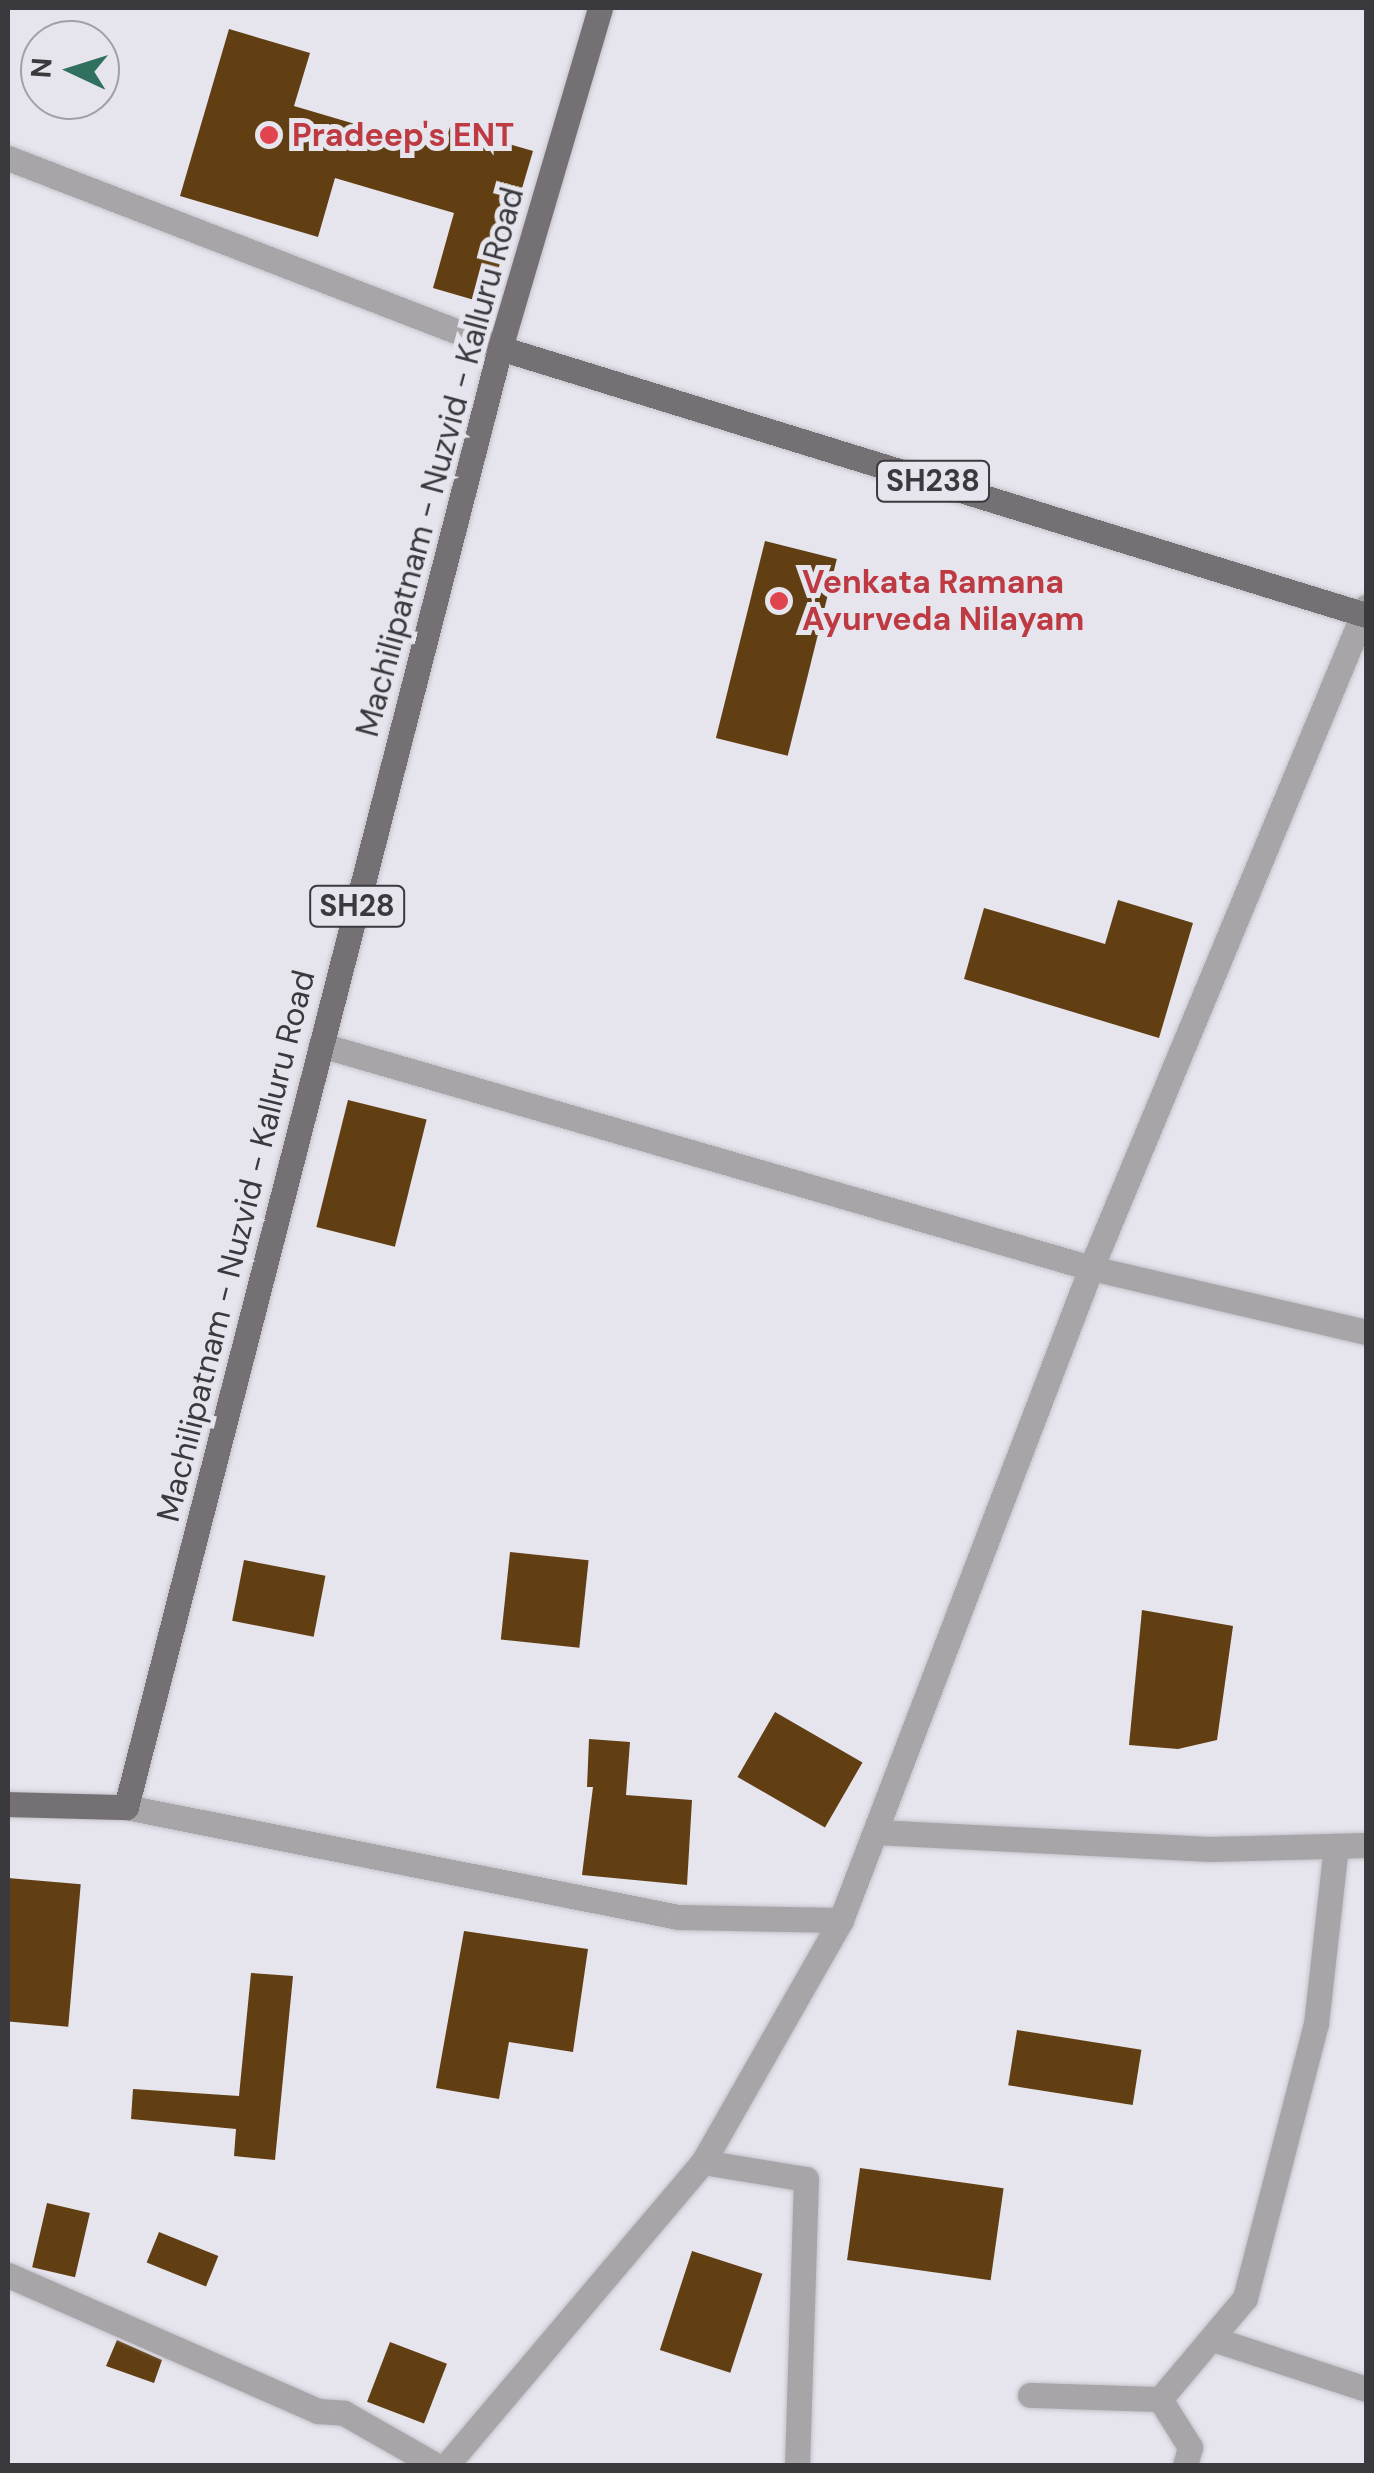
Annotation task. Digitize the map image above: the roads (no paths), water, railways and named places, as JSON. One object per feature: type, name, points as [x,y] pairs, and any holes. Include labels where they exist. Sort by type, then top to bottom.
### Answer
[{"type":"main road","name":"Machilipatnam - Nuzvid - Kalluru Road","points":[[126,1808],[500,348],[600,8]]},
{"type":"main road","name":"SH238","points":[[500,348],[1366,612]]},
{"type":"main road","points":[[8,1804],[126,1808]]},
{"type":"street","points":[[8,158],[500,348]]},
{"type":"street","points":[[446,2466],[703,2162],[841,1920],[1092,1268],[1366,612]]},
{"type":"street","points":[[322,1045],[1092,1268],[1366,1332]]},
{"type":"street","points":[[126,1808],[678,1917],[841,1920]]},
{"type":"street","points":[[876,1832],[1210,1849],[1366,1844]]},
{"type":"street","points":[[1030,2396],[1160,2399],[1216,2340],[1245,2298],[1316,2024],[1336,1846]]},
{"type":"street","points":[[703,2162],[806,2179],[797,2466]]},
{"type":"street","points":[[8,2275],[318,2412],[344,2413],[438,2466]]},
{"type":"street","points":[[1216,2340],[1366,2389]]},
{"type":"street","points":[[1160,2399],[1190,2447],[1185,2466]]},
{"type":"place","name":"Pradeep's ENT","points":[[269,135]]},
{"type":"place","name":"Venkata Ramana Ayurveda Nilayam","points":[[779,601]]}]
